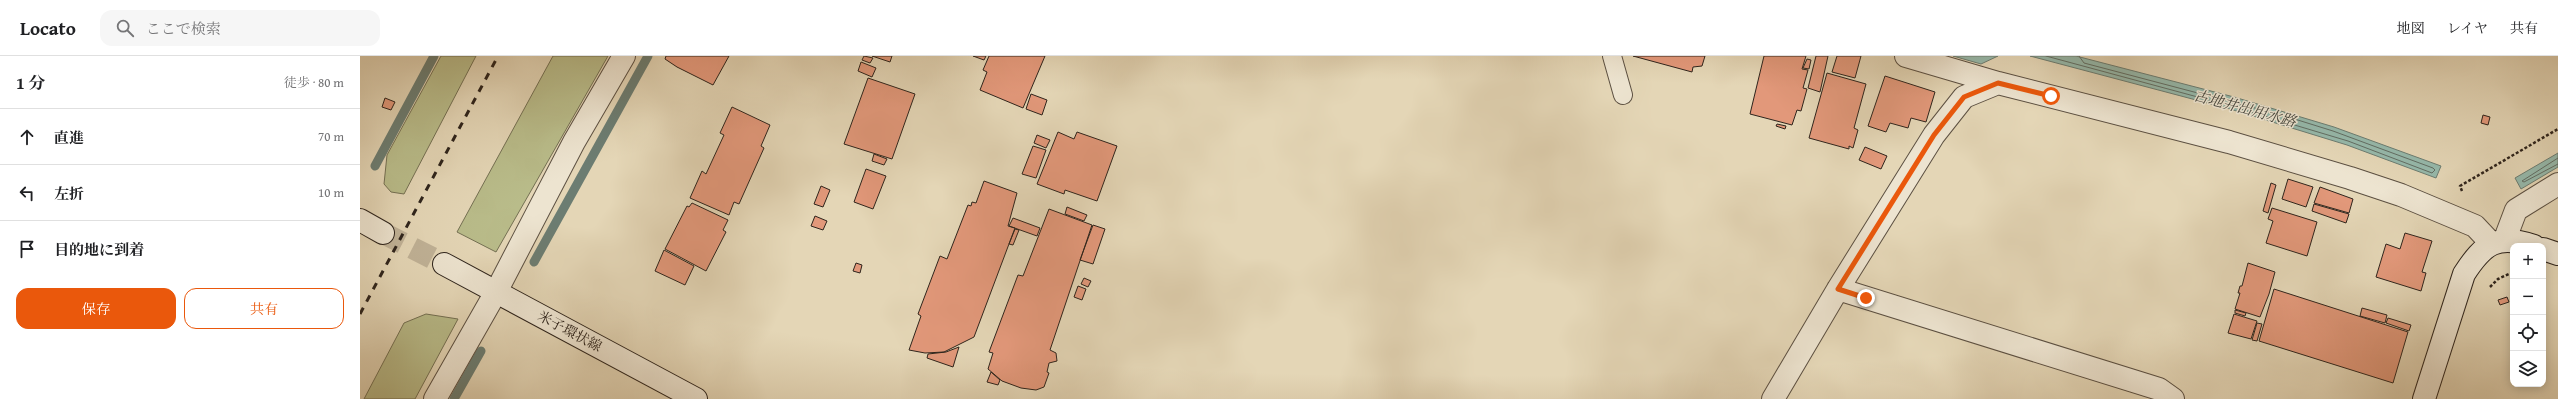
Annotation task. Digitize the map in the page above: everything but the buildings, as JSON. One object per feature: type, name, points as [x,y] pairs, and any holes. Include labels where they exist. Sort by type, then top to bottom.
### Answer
[{"type":"street","points":[[435,399],[496,292],[574,142],[624,56]]},
{"type":"street","points":[[1906,56],[1998,83],[2229,142],[2350,178],[2401,195],[2475,226],[2498,241],[2512,243]]},
{"type":"street","points":[[1773,399],[1838,289],[1934,135],[1964,97],[1998,83]]},
{"type":"street","points":[[2424,399],[2464,274],[2475,256],[2498,241],[2516,210],[2558,184]]},
{"type":"street","points":[[360,220],[383,233]]},
{"type":"street","points":[[2546,250],[2558,254]]},
{"type":"street","name":"米子環状線","points":[[444,264],[696,399]]},
{"type":"street","points":[[1838,289],[2159,389],[2173,399]]},
{"type":"lane","points":[[1612,56],[1623,95]]},
{"type":"path","points":[[2462,190],[2460,186],[2558,129]]},
{"type":"green space","points":[[441,56],[476,56],[404,194],[391,192],[384,184],[387,155]]},
{"type":"green space","points":[[553,56],[608,56],[496,252],[457,232]]},
{"type":"green space","points":[[426,314],[458,319],[415,399],[364,399],[404,323]]},
{"type":"water","points":[[1953,56],[1998,56],[1981,64]]},
{"type":"water","name":"古地井出用水路","points":[[2030,56],[2076,56],[2234,97],[2334,127],[2441,166],[2436,178],[2347,145],[2230,109]]},
{"type":"water","points":[[2558,153],[2558,167],[2521,189],[2515,178]]},
{"type":"waterway","points":[[375,166],[434,56]]},
{"type":"waterway","points":[[534,262],[648,56]]},
{"type":"waterway","points":[[454,399],[481,351]]},
{"type":"tunnel","points":[[383,233],[444,264]]},
{"type":"railway","points":[[360,314],[498,56]]},
{"type":"route","points":[[1866,298],[1838,289],[1896,192],[1934,135],[1964,97],[1998,83],[2051,96]]}]
